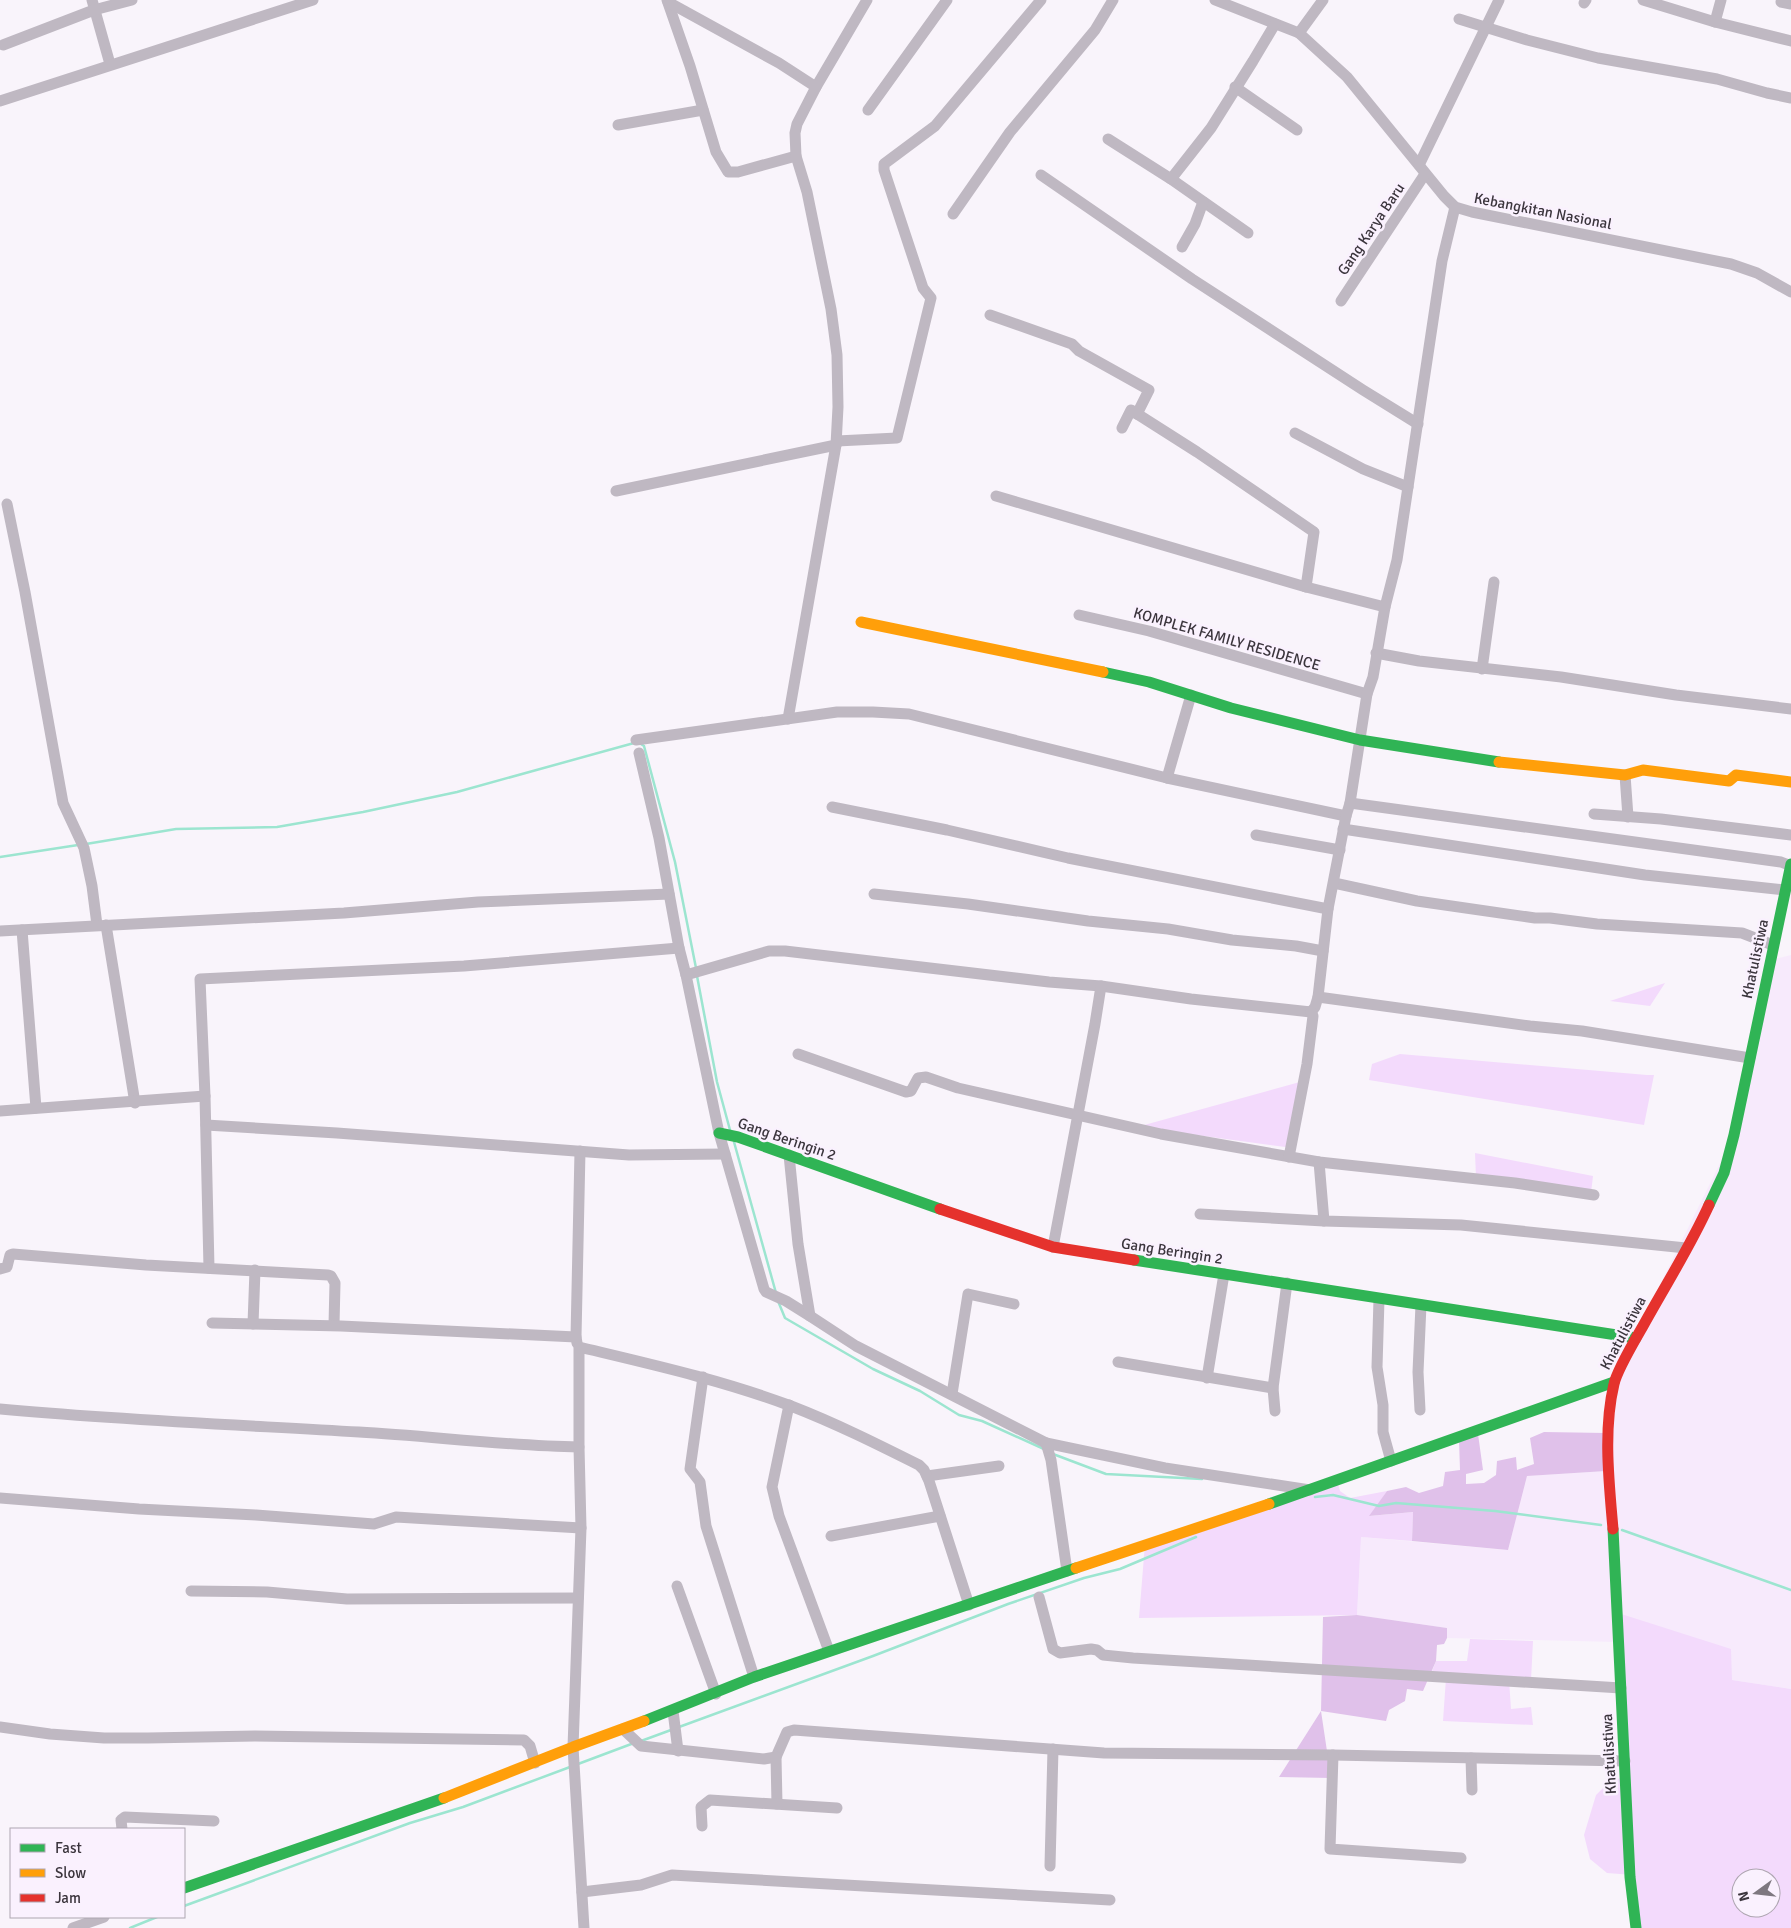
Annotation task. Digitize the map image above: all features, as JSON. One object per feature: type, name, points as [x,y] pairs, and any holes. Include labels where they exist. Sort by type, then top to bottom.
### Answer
[{"type":"main road","points":[[861,622],[1150,682],[1231,708],[1360,740],[1521,765],[1625,775],[1643,770],[1729,781],[1736,775],[1791,782]]},
{"type":"main road","name":"Khatulistiwa","points":[[1636,1928],[1630,1877],[1614,1537],[1609,1484],[1610,1411],[1614,1382],[1636,1338],[1700,1225],[1724,1173],[1734,1136],[1791,865]]},
{"type":"main road","name":"Gang Beringin 2","points":[[728,1135],[1053,1247],[1636,1338]]},
{"type":"main road","points":[[185,1888],[465,1790],[573,1747],[716,1694],[754,1677],[1018,1587],[1308,1492],[1614,1382]]},
{"type":"street","points":[[3,45],[93,5],[132,0]]},
{"type":"street","points":[[0,101],[292,3],[313,0]]},
{"type":"street","points":[[788,719],[836,443],[838,407],[837,355],[831,309],[807,192],[796,156],[797,124],[816,86],[867,0]]},
{"type":"street","points":[[868,110],[948,0]]},
{"type":"street","points":[[616,491],[836,443],[896,438],[931,298],[923,288],[884,170],[884,164],[935,126],[1041,0]]},
{"type":"street","points":[[953,214],[1010,132],[1095,30],[1112,0]]},
{"type":"street","name":"Kebangkitan Nasional","points":[[1214,0],[1299,34],[1347,77],[1422,170],[1455,207],[1738,266],[1757,273],[1791,292]]},
{"type":"street","points":[[1299,34],[1323,0]]},
{"type":"street","name":"Gang Karya Baru","points":[[1341,301],[1364,274],[1422,170],[1499,0]]},
{"type":"street","points":[[1643,0],[1715,22],[1791,41]]},
{"type":"street","points":[[1715,22],[1721,0]]},
{"type":"street","points":[[668,1],[779,62],[816,86]]},
{"type":"street","points":[[668,1],[716,152],[728,172],[738,172],[796,156]]},
{"type":"street","points":[[93,5],[110,64]]},
{"type":"street","points":[[1459,19],[1598,58],[1717,80],[1791,98]]},
{"type":"street","points":[[1171,179],[1211,128],[1275,24]]},
{"type":"street","points":[[1235,87],[1297,130]]},
{"type":"street","points":[[618,125],[703,110]]},
{"type":"street","points":[[1108,139],[1171,179],[1248,233]]},
{"type":"street","points":[[1041,175],[1192,279],[1418,424]]},
{"type":"street","points":[[1182,246],[1195,224],[1204,202]]},
{"type":"street","points":[[1310,1012],[1315,1007],[1318,997],[1328,909],[1350,802],[1367,694],[1373,677],[1376,653],[1397,560],[1442,261],[1455,207]]},
{"type":"street","points":[[990,315],[1072,344],[1079,351],[1149,390],[1137,414]]},
{"type":"street","points":[[1122,428],[1130,410],[1314,532],[1306,587]]},
{"type":"street","points":[[1295,433],[1363,469],[1408,487]]},
{"type":"street","points":[[996,496],[1306,587],[1386,607]]},
{"type":"street","points":[[7,504],[26,592],[62,803],[82,844],[102,925],[134,1103]]},
{"type":"street","points":[[1482,669],[1494,582]]},
{"type":"street","name":"KOMPLEK FAMILY RESIDENCE","points":[[1078,615],[1149,631],[1367,694]]},
{"type":"street","points":[[1376,653],[1419,661],[1561,677],[1676,695],[1791,709]]},
{"type":"street","points":[[1167,778],[1191,695]]},
{"type":"street","points":[[636,740],[837,712],[909,714],[1167,778],[1346,816]]},
{"type":"street","points":[[639,753],[659,838],[679,948],[689,974],[728,1135],[725,1154],[762,1284],[766,1292],[786,1301],[856,1346],[1047,1444],[1164,1468],[1308,1492]]},
{"type":"street","points":[[1625,775],[1628,817]]},
{"type":"street","points":[[1350,802],[1781,862],[1791,865]]},
{"type":"street","points":[[832,808],[947,830],[1068,858],[1328,909]]},
{"type":"street","points":[[1594,814],[1791,835]]},
{"type":"street","points":[[1343,829],[1645,875],[1785,890]]},
{"type":"street","points":[[1256,834],[1340,850]]},
{"type":"street","points":[[1334,883],[1425,903],[1535,918],[1597,924],[1742,933],[1773,946]]},
{"type":"street","points":[[0,931],[344,913],[478,902],[669,894]]},
{"type":"street","points":[[874,894],[968,904],[1088,921],[1168,929],[1232,940],[1296,946],[1323,951]]},
{"type":"street","points":[[22,930],[36,1108]]},
{"type":"street","points":[[209,1268],[200,979],[464,966],[679,948]]},
{"type":"street","points":[[689,974],[769,952],[785,951],[1049,982],[1101,986],[1191,999],[1310,1012]]},
{"type":"street","points":[[1053,1247],[1101,986]]},
{"type":"street","points":[[1318,997],[1530,1026],[1582,1031],[1750,1058]]},
{"type":"street","points":[[1289,1157],[1307,1064],[1313,1016],[1310,1012]]},
{"type":"street","points":[[798,1054],[906,1092],[910,1091],[918,1078],[926,1077],[958,1088],[1161,1134],[1289,1157],[1594,1194]]},
{"type":"street","points":[[0,1111],[134,1103],[205,1096]]},
{"type":"street","points":[[206,1125],[628,1155],[725,1154]]},
{"type":"street","points":[[580,1151],[577,1342],[581,1528],[573,1747],[584,1928]]},
{"type":"street","points":[[789,1155],[798,1244],[810,1316]]},
{"type":"street","points":[[1319,1162],[1324,1221]]},
{"type":"street","points":[[1200,1214],[1324,1221],[1461,1225],[1686,1248]]},
{"type":"street","points":[[0,1269],[8,1267],[10,1255],[13,1254],[332,1276],[335,1282],[334,1325]]},
{"type":"street","points":[[253,1324],[255,1270]]},
{"type":"street","points":[[1207,1378],[1224,1274]]},
{"type":"street","points":[[1275,1411],[1273,1388],[1286,1283]]},
{"type":"street","points":[[952,1394],[968,1294],[1014,1304]]},
{"type":"street","points":[[1379,1299],[1377,1367],[1383,1405],[1384,1432],[1391,1461]]},
{"type":"street","points":[[1420,1410],[1418,1372],[1421,1305]]},
{"type":"street","points":[[212,1323],[334,1325],[577,1342],[702,1377],[789,1406],[831,1422],[920,1465],[927,1476],[969,1605]]},
{"type":"street","points":[[1118,1362],[1273,1388]]},
{"type":"street","points":[[702,1377],[690,1469],[700,1482],[706,1526],[754,1677]]},
{"type":"street","points":[[789,1406],[772,1487],[779,1516],[829,1652]]},
{"type":"street","points":[[0,1409],[578,1447]]},
{"type":"street","points":[[1047,1444],[1067,1571]]},
{"type":"street","points":[[927,1476],[999,1466]]},
{"type":"street","points":[[0,1498],[148,1510],[256,1515],[374,1524],[396,1517],[581,1528]]},
{"type":"street","points":[[832,1536],[940,1516]]},
{"type":"street","points":[[677,1586],[716,1694]]},
{"type":"street","points":[[191,1591],[267,1592],[347,1599],[578,1598]]},
{"type":"street","points":[[1039,1597],[1052,1649],[1060,1653],[1091,1649],[1097,1650],[1103,1655],[1133,1658],[1621,1688]]},
{"type":"street","points":[[672,1711],[678,1750]]},
{"type":"street","points":[[0,1727],[50,1734],[113,1738],[255,1736],[524,1740],[530,1746],[535,1763]]},
{"type":"street","points":[[623,1729],[637,1743],[678,1750],[764,1759],[776,1757]]},
{"type":"street","points":[[777,1804],[776,1757],[787,1732],[794,1730],[1104,1753],[1333,1755],[1625,1761]]},
{"type":"street","points":[[1050,1866],[1053,1749]]},
{"type":"street","points":[[1333,1755],[1330,1849],[1460,1858]]},
{"type":"street","points":[[1471,1758],[1472,1790]]},
{"type":"street","points":[[702,1826],[701,1807],[708,1800],[837,1808]]},
{"type":"street","points":[[122,1828],[121,1820],[125,1816],[214,1821]]},
{"type":"street","points":[[582,1892],[641,1885],[672,1875],[1110,1900]]},
{"type":"street","points":[[73,1928],[101,1918]]},
{"type":"shaded area","points":[[1791,955],[1791,1689],[1732,1680],[1617,1642],[1447,1638],[1447,1628],[1357,1615],[1361,1537],[1508,1550],[1527,1476],[1606,1471],[1608,1397],[1621,1345],[1646,1313],[1732,1139],[1771,960]]},
{"type":"shaded area","points":[[1665,983],[1650,1006],[1610,1001]]},
{"type":"shaded area","points":[[1400,1054],[1654,1075],[1644,1125],[1369,1080],[1372,1064]]},
{"type":"shaded area","points":[[1307,1080],[1293,1148],[1137,1127]]},
{"type":"shaded area","points":[[1475,1153],[1593,1176],[1591,1193],[1476,1177]]},
{"type":"shaded area","points":[[1544,1432],[1606,1433],[1606,1471],[1527,1476],[1508,1550],[1412,1541],[1413,1512],[1369,1516],[1387,1491],[1406,1487],[1419,1493],[1443,1486],[1445,1472],[1460,1470],[1459,1440],[1478,1434],[1483,1470],[1466,1474],[1466,1484],[1484,1483],[1496,1475],[1497,1461],[1516,1457],[1517,1470],[1534,1464],[1530,1438]]},
{"type":"shaded area","points":[[1337,1481],[1340,1491],[1350,1498],[1387,1491],[1370,1516],[1413,1512],[1412,1541],[1361,1537],[1357,1615],[1139,1618],[1145,1544]]},
{"type":"shaded area","points":[[1615,1612],[1731,1649],[1732,1680],[1791,1689],[1791,1928],[1636,1928],[1633,1875],[1607,1873],[1590,1859],[1584,1835],[1596,1795],[1608,1783],[1625,1776]]},
{"type":"shaded area","points":[[1357,1615],[1447,1628],[1447,1638],[1444,1644],[1437,1645],[1436,1661],[1423,1691],[1407,1689],[1405,1701],[1389,1710],[1386,1721],[1321,1711],[1323,1617]]},
{"type":"shaded area","points":[[1470,1639],[1533,1641],[1531,1680],[1509,1680],[1511,1709],[1531,1707],[1533,1725],[1443,1721],[1446,1678],[1431,1674],[1436,1661],[1467,1661]]},
{"type":"shaded area","points":[[1321,1711],[1331,1778],[1279,1777]]},
{"type":"waterway","points":[[86,844],[176,829],[277,827],[363,812],[457,792],[634,743]]},
{"type":"waterway","points":[[641,744],[644,746],[675,862],[696,968]]},
{"type":"waterway","points":[[0,857],[78,845]]},
{"type":"waterway","points":[[697,976],[717,1082],[730,1130]]},
{"type":"waterway","points":[[734,1142],[776,1293]]},
{"type":"waterway","points":[[778,1301],[785,1318],[873,1369],[920,1391],[959,1415],[982,1421],[1044,1449]]},
{"type":"waterway","points":[[1053,1454],[1106,1474],[1202,1479]]},
{"type":"waterway","points":[[1315,1497],[1333,1495],[1379,1506],[1396,1503],[1495,1511],[1601,1525]]},
{"type":"waterway","points":[[1622,1530],[1791,1590]]},
{"type":"waterway","points":[[679,1727],[1008,1604],[1084,1578],[1120,1569],[1196,1537]]},
{"type":"waterway","points":[[641,1741],[671,1730]]},
{"type":"waterway","points":[[578,1764],[634,1743]]},
{"type":"waterway","points":[[185,1906],[410,1823],[463,1807],[570,1767]]},
{"type":"waterway","points":[[130,1928],[155,1918]]},
{"type":"traffic: fast","points":[[1103,672],[1149,682],[1231,708],[1360,740],[1499,762]]},
{"type":"traffic: fast","points":[[1709,1205],[1724,1173],[1734,1135],[1791,864]]},
{"type":"traffic: fast","points":[[719,1133],[738,1137],[940,1209]]},
{"type":"traffic: fast","points":[[1134,1260],[1636,1338]]},
{"type":"traffic: fast","points":[[1269,1504],[1614,1382]]},
{"type":"traffic: fast","points":[[1613,1529],[1630,1877],[1636,1928]]},
{"type":"traffic: fast","points":[[644,1721],[754,1677],[1076,1568]]},
{"type":"traffic: fast","points":[[185,1888],[444,1798]]},
{"type":"traffic: slow","points":[[861,622],[1103,672]]},
{"type":"traffic: slow","points":[[1499,762],[1625,775],[1643,770],[1729,781],[1736,775],[1791,782]]},
{"type":"traffic: slow","points":[[1076,1568],[1269,1504]]},
{"type":"traffic: slow","points":[[444,1798],[644,1721]]},
{"type":"traffic: jam","points":[[1613,1529],[1608,1438],[1614,1384],[1627,1355],[1686,1251],[1709,1205]]},
{"type":"traffic: jam","points":[[940,1209],[1053,1247],[1134,1260]]}]
